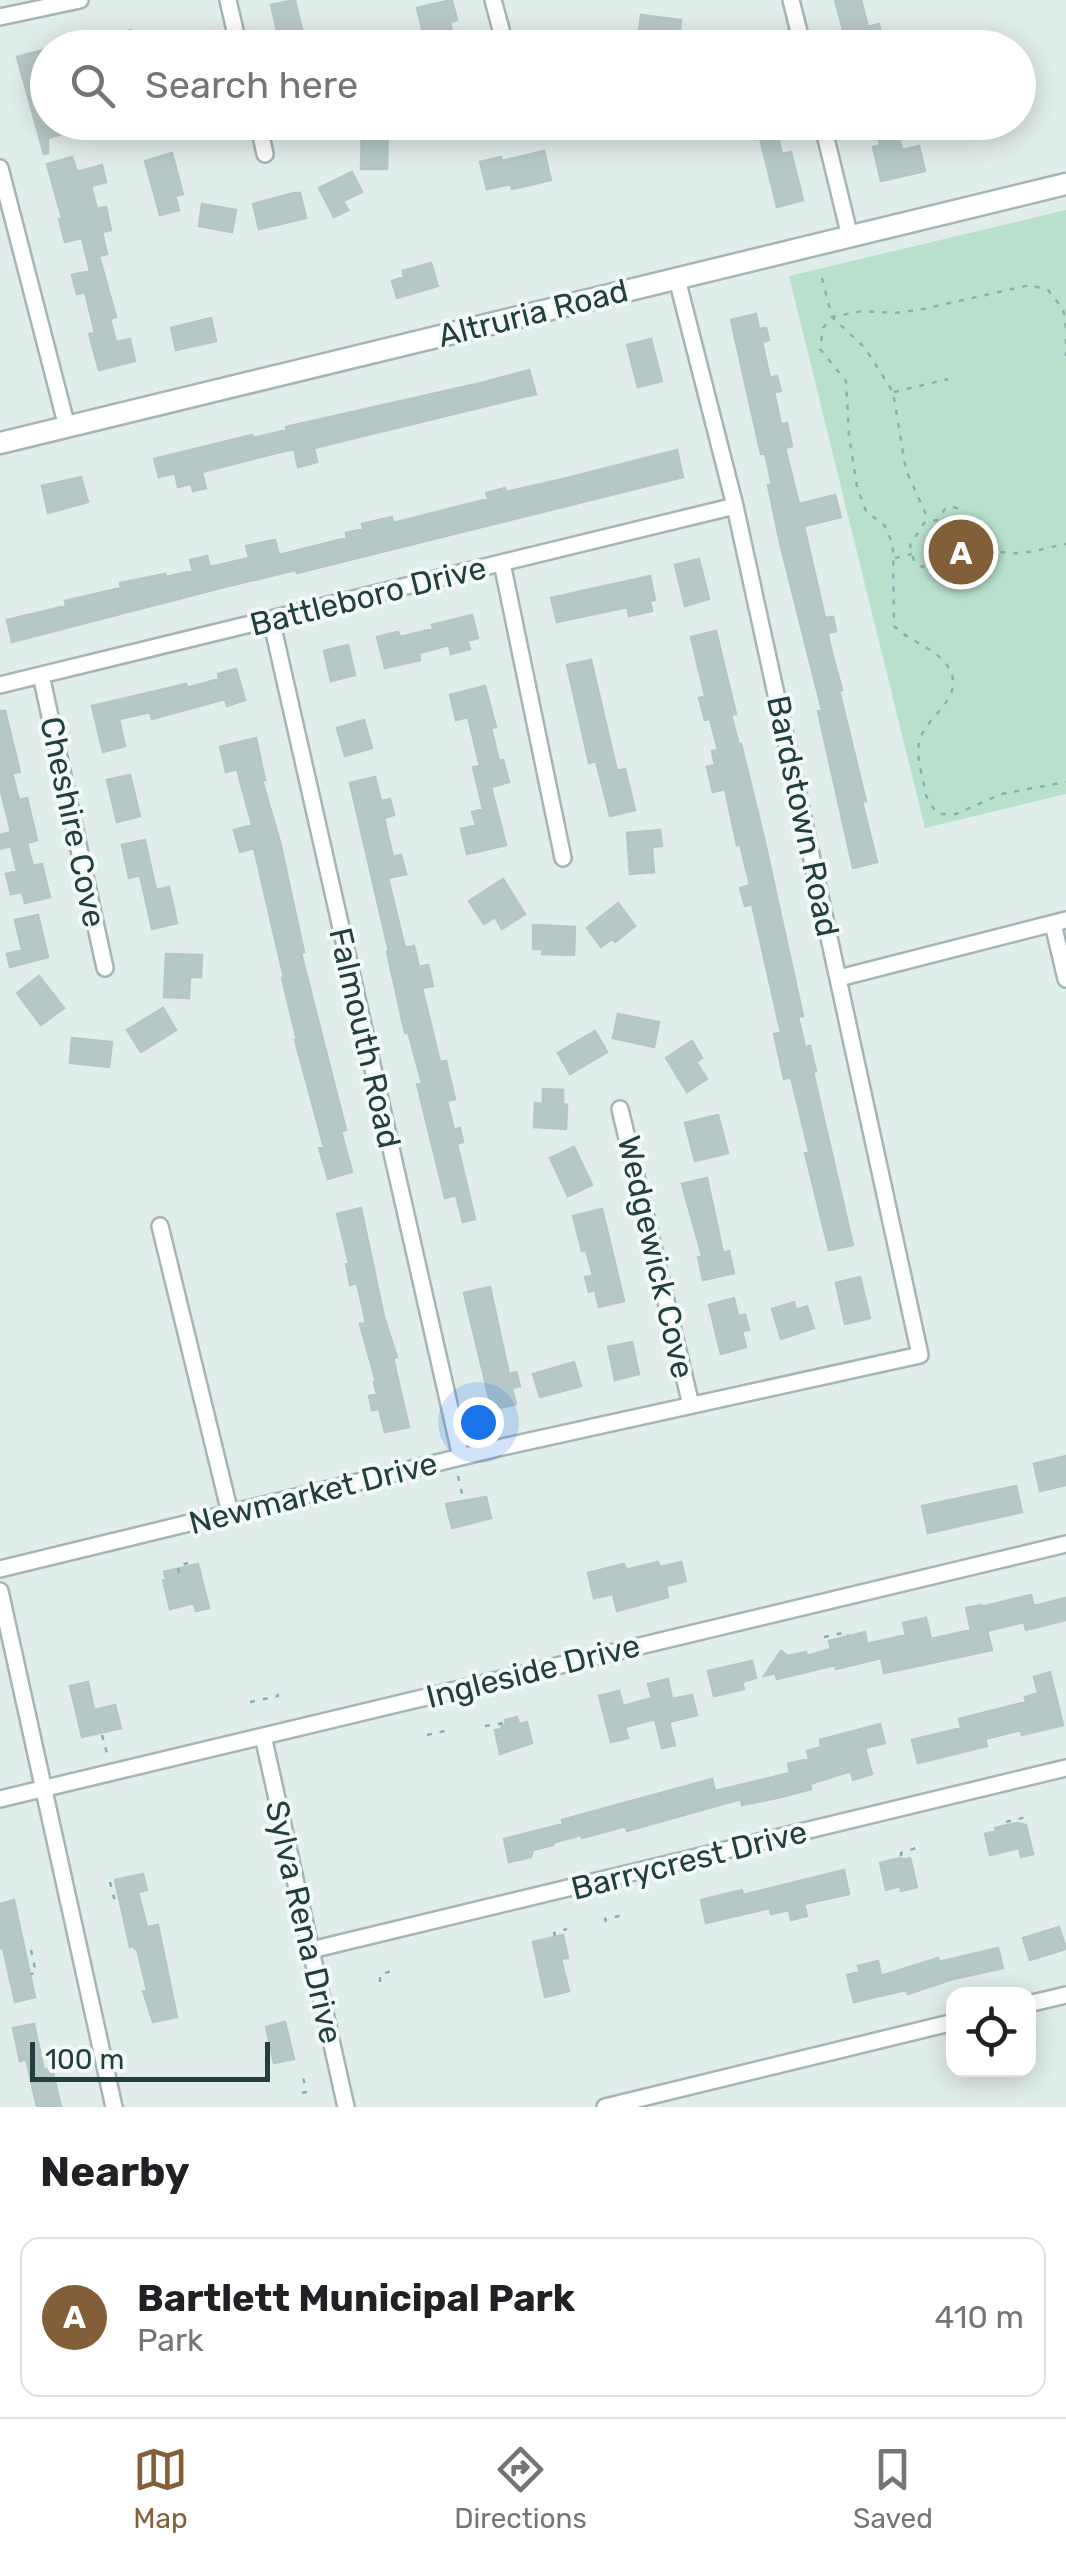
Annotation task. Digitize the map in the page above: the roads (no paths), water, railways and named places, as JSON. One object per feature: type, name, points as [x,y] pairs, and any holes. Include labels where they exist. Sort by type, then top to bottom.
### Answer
[{"type":"street","points":[[0,17],[80,0]]},
{"type":"street","points":[[228,0],[236,30]]},
{"type":"street","points":[[493,0],[501,30]]},
{"type":"street","points":[[791,0],[798,30]]},
{"type":"street","points":[[262,140],[265,154]]},
{"type":"street","points":[[826,140],[850,237]]},
{"type":"street","points":[[0,168],[68,426]]},
{"type":"street","name":"Altruria Road","points":[[0,443],[1066,184]]},
{"type":"street","name":"Bardstown Road","points":[[677,279],[735,506],[920,1354]]},
{"type":"street","name":"Battleboro Drive","points":[[0,685],[735,506]]},
{"type":"street","points":[[502,563],[563,858]]},
{"type":"street","name":"Falmouth Road","points":[[270,619],[461,1457]]},
{"type":"street","name":"Cheshire Cove","points":[[41,675],[105,968]]},
{"type":"street","points":[[839,978],[1059,922],[1066,979]]},
{"type":"street","name":"Wedgewick Cove","points":[[620,1108],[690,1405]]},
{"type":"street","points":[[160,1226],[230,1513]]},
{"type":"street","name":"Newmarket Drive","points":[[0,1569],[461,1457],[920,1354]]},
{"type":"street","name":"Ingleside Drive","points":[[0,1800],[1066,1544]]},
{"type":"street","points":[[0,1591],[114,2107]]},
{"type":"street","name":"Sylva Rena Drive","points":[[264,1736],[346,2107]]},
{"type":"street","name":"Barrycrest Drive","points":[[311,1950],[1066,1768]]},
{"type":"street","points":[[1036,2002],[1066,1995]]},
{"type":"street","points":[[606,2107],[946,2024]]},
{"type":"place","name":"Bartlett Municipal Park","points":[[961,552]]}]
